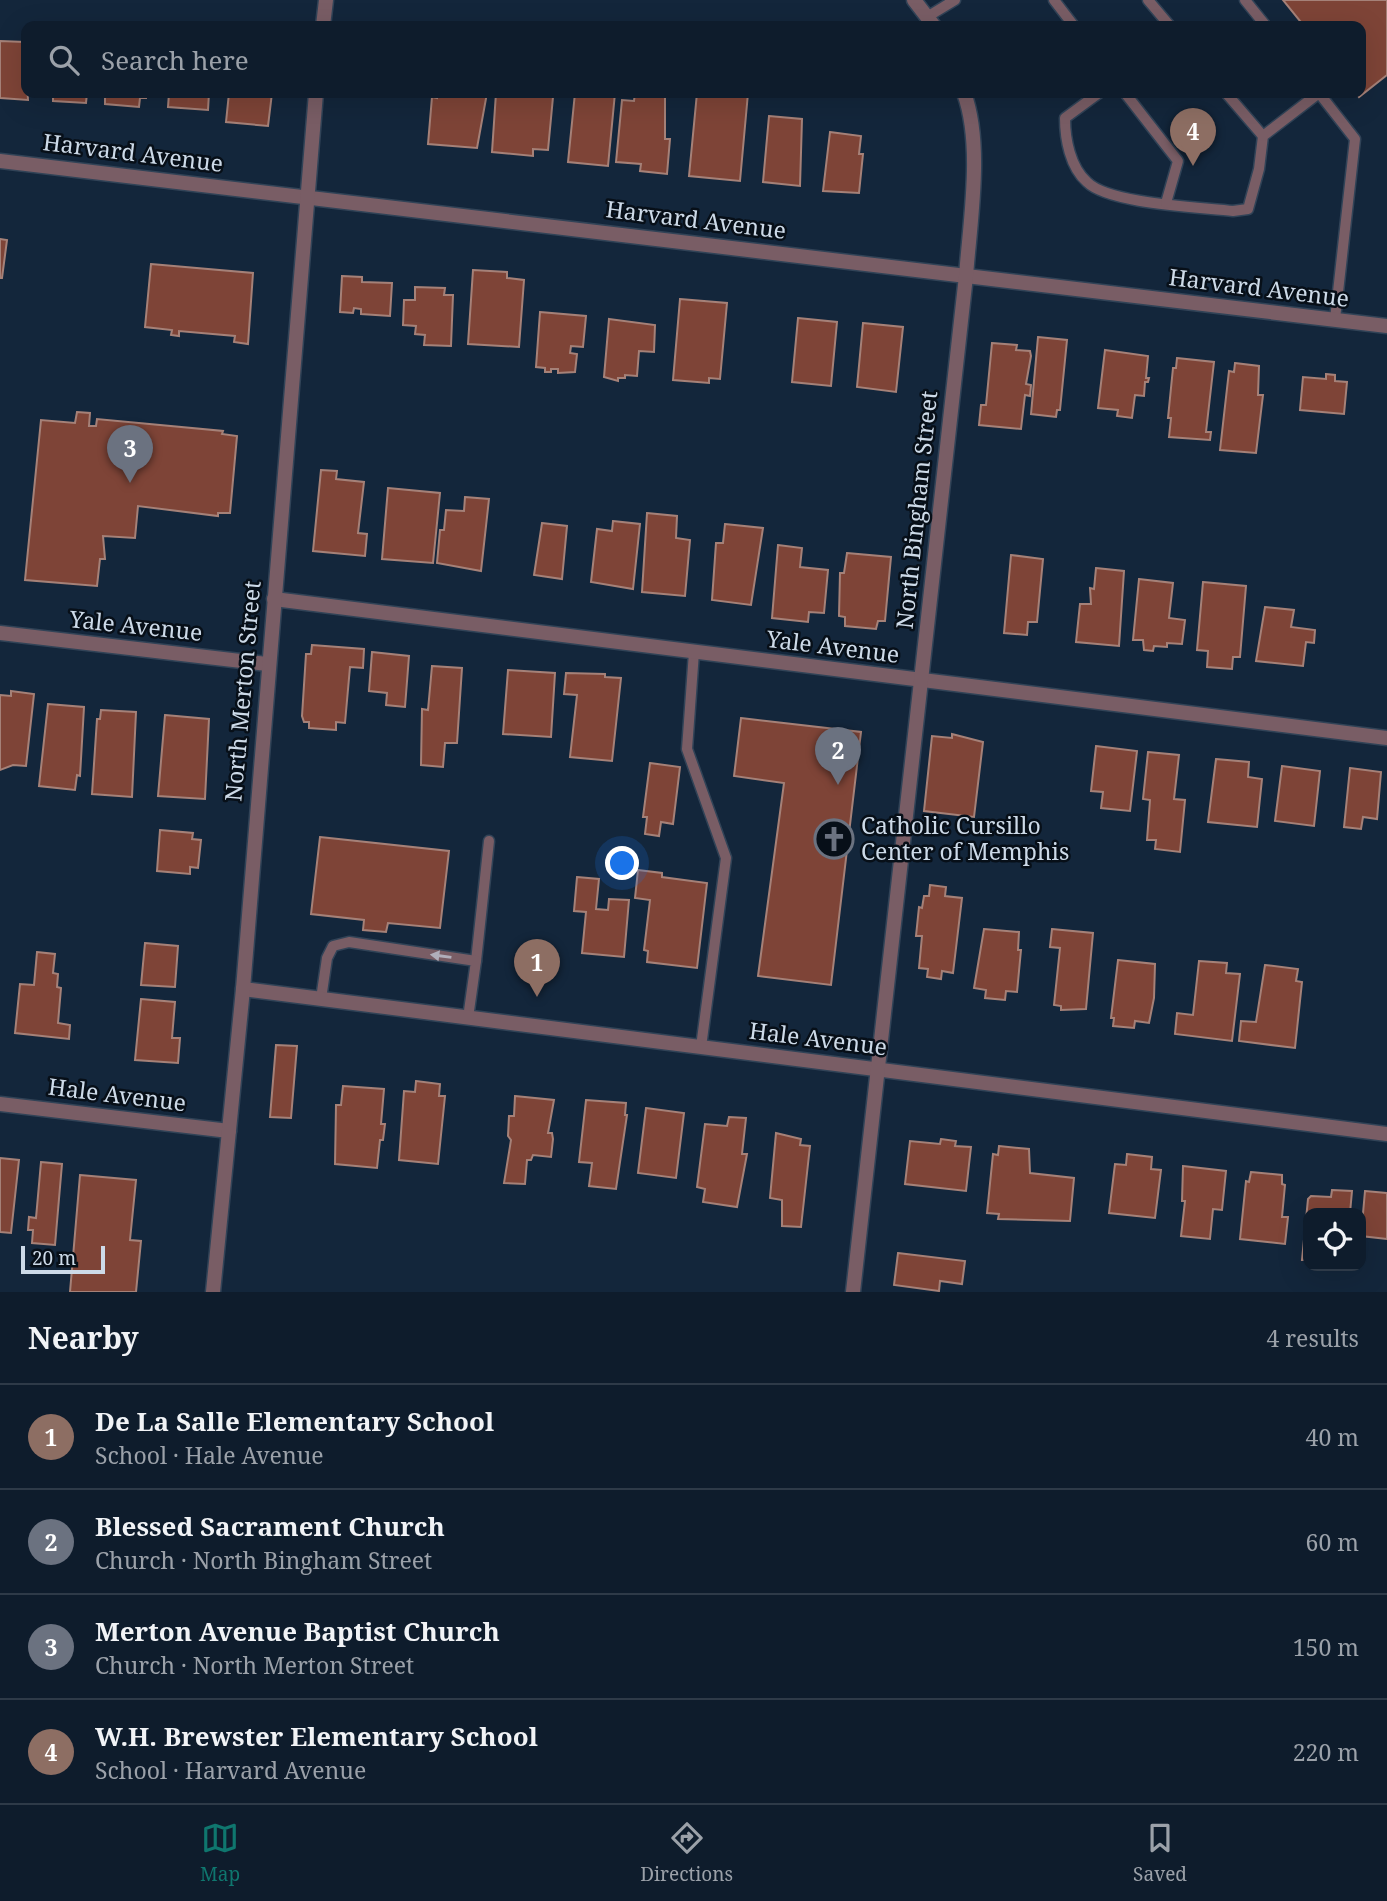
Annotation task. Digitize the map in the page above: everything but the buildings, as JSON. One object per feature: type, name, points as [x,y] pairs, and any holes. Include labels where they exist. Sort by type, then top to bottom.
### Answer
[{"type":"street","points":[[324,21],[326,0]]},
{"type":"street","points":[[914,0],[930,21]]},
{"type":"street","name":"North Merton Street","points":[[214,1292],[243,989],[267,664],[316,98]]},
{"type":"street","name":"North Bingham Street","points":[[853,1292],[967,276],[973,181],[970,109],[966,98]]},
{"type":"street","name":"Harvard Avenue","points":[[0,161],[1387,326]]},
{"type":"street","name":"Yale Avenue","points":[[274,599],[1387,738]]},
{"type":"street","name":"Yale Avenue","points":[[0,634],[267,664]]},
{"type":"street","name":"Hale Avenue","points":[[243,989],[1387,1134]]},
{"type":"street","name":"Hale Avenue","points":[[0,1104],[229,1131]]},
{"type":"lane","points":[[932,21],[955,0]]},
{"type":"lane","points":[[1054,0],[1070,21]]},
{"type":"lane","points":[[1148,0],[1166,21]]},
{"type":"lane","points":[[1245,0],[1262,21]]},
{"type":"lane","points":[[1091,98],[1065,118],[1065,143],[1086,182],[1108,195],[1233,211],[1248,209],[1259,169],[1263,136],[1312,98]]},
{"type":"lane","points":[[1129,98],[1178,161],[1166,203]]},
{"type":"lane","points":[[1231,98],[1263,136]]},
{"type":"lane","points":[[1322,98],[1355,139],[1335,320]]},
{"type":"lane","points":[[694,652],[687,749],[726,858],[701,1047]]},
{"type":"lane","points":[[468,1018],[489,841]]},
{"type":"lane","points":[[321,999],[327,958],[333,946],[349,942],[476,961]]},
{"type":"place","name":"W.H. Brewster Elementary School","points":[[1193,166]]},
{"type":"place","name":"Merton Avenue Baptist Church","points":[[130,483]]},
{"type":"place","name":"Blessed Sacrament Church","points":[[838,785]]},
{"type":"place","name":"Catholic Cursillo Center of Memphis","points":[[834,839]]},
{"type":"place","name":"De La Salle Elementary School","points":[[537,997]]}]
